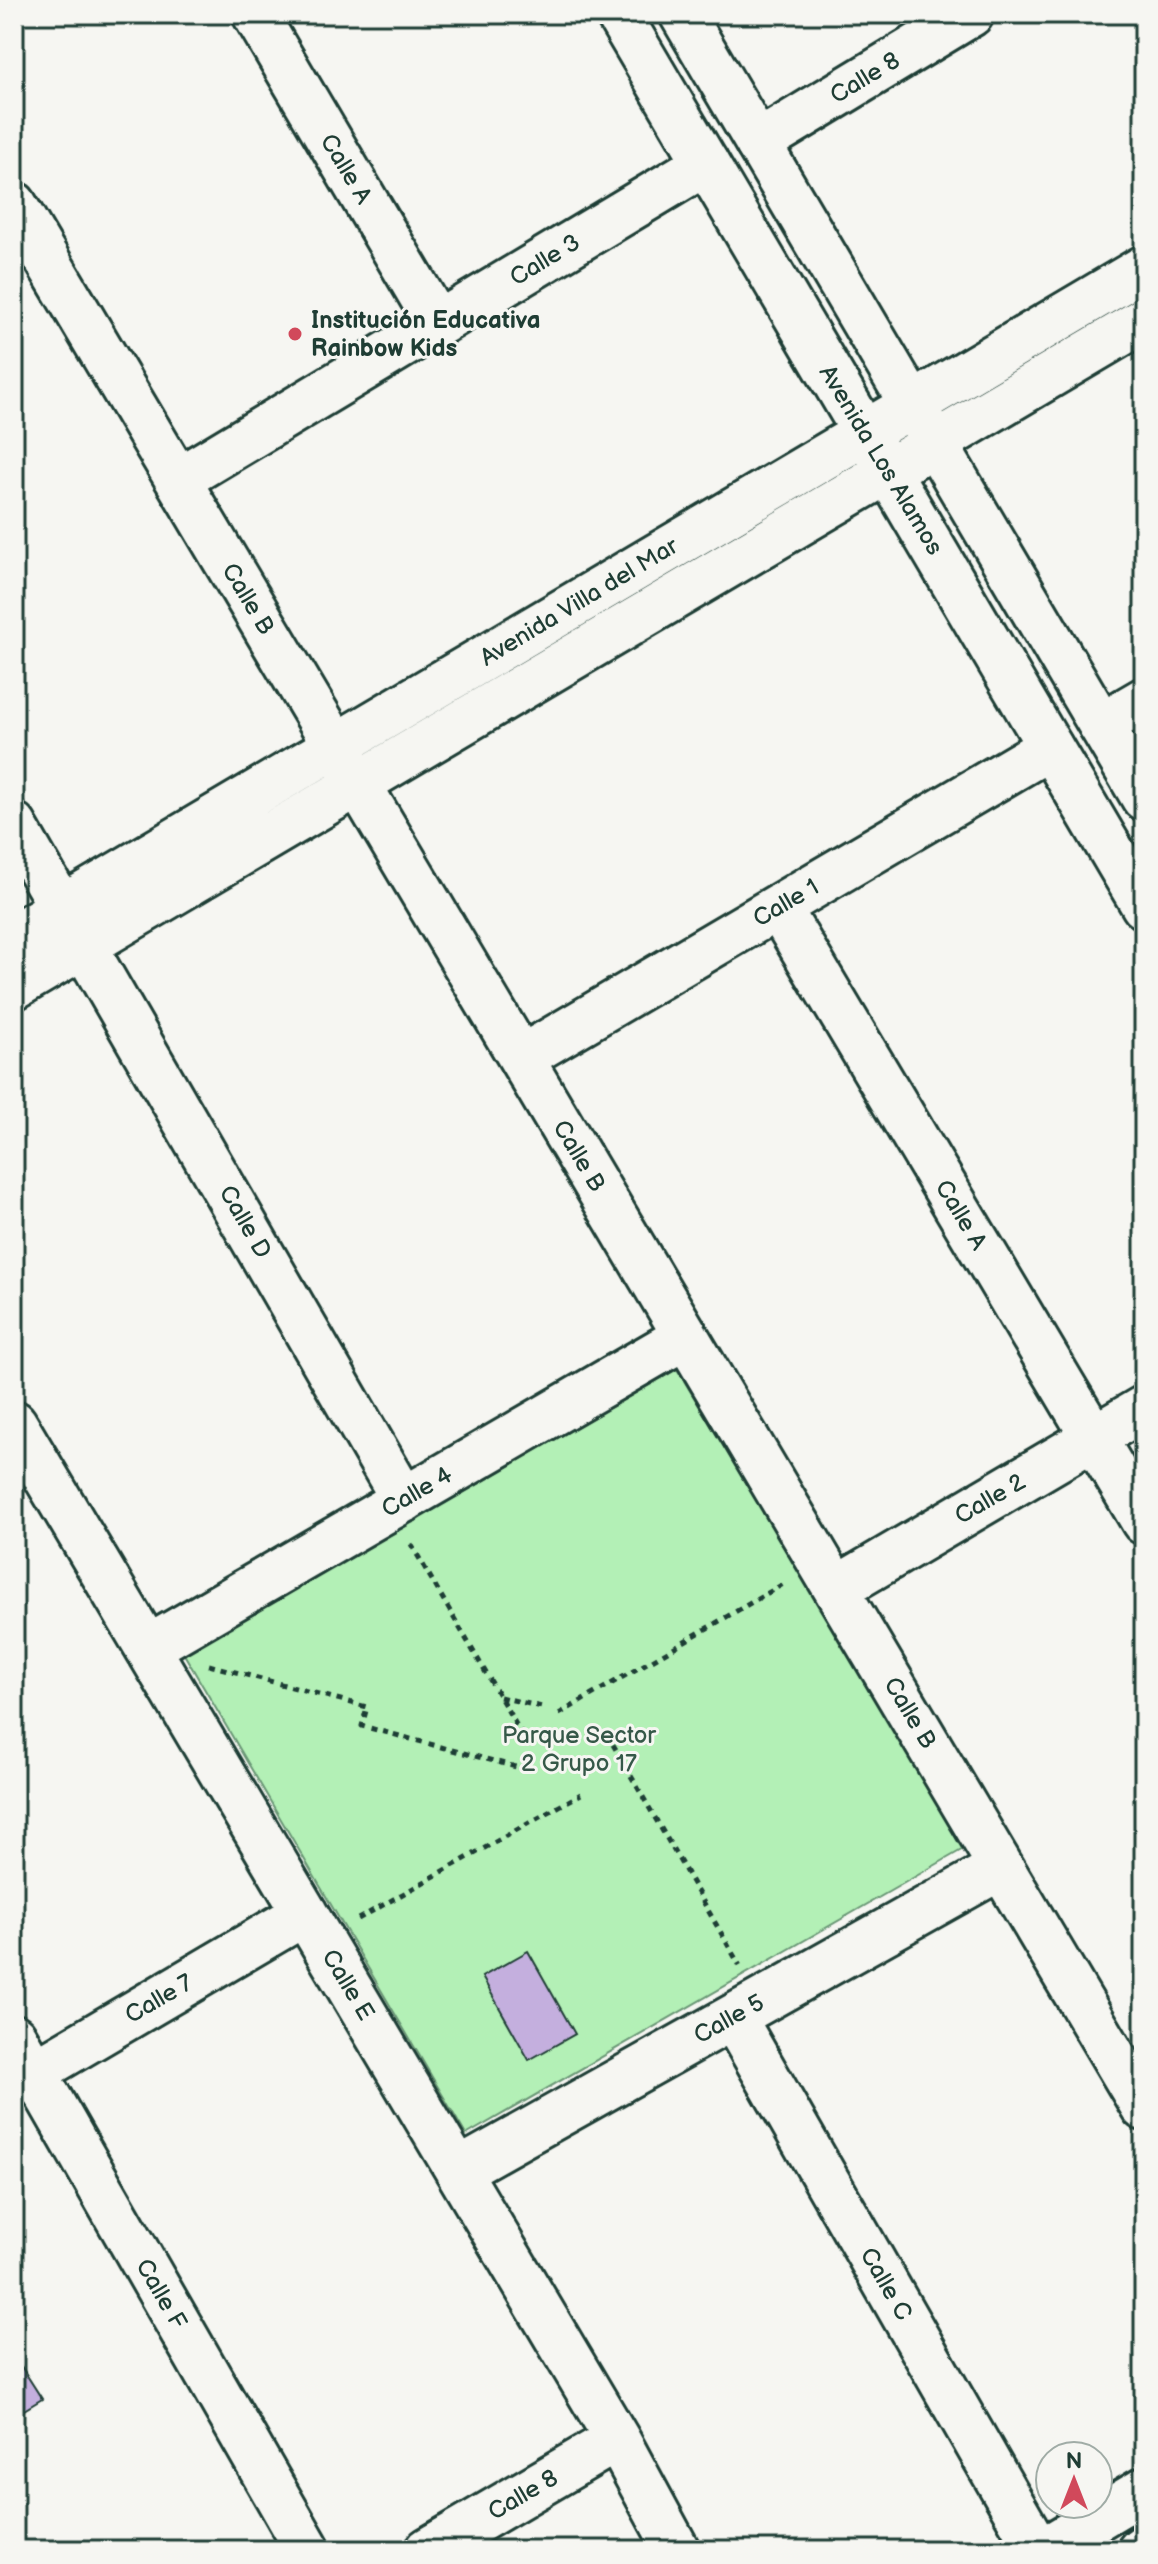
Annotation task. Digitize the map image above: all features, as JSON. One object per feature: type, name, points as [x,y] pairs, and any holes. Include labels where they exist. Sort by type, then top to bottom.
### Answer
[{"type":"street","name":"Calle A","points":[[255,14],[438,324]]},
{"type":"street","name":"Avenida Los Alamos","points":[[618,14],[1144,906]]},
{"type":"street","points":[[682,14],[1144,798]]},
{"type":"street","name":"Calle 8","points":[[758,143],[971,14]]},
{"type":"street","name":"Calle 3","points":[[178,480],[706,163]]},
{"type":"street","name":"Calle B","points":[[16,210],[1144,2108]]},
{"type":"street","name":"Avenida Villa del Mar","points":[[14,936],[1144,268]]},
{"type":"street","name":"Avenida Villa del Mar","points":[[14,987],[1144,320]]},
{"type":"street","points":[[1101,725],[1144,700]]},
{"type":"street","name":"Calle 1","points":[[521,1058],[1050,747]]},
{"type":"street","points":[[14,825],[85,944]]},
{"type":"street","name":"Calle A","points":[[778,907],[1144,1522]]},
{"type":"street","name":"Calle D","points":[[85,944],[397,1504]]},
{"type":"street","name":"Calle 4","points":[[148,1648],[686,1336]]},
{"type":"street","name":"Calle 2","points":[[828,1576],[1094,1438],[1144,1408]]},
{"type":"street","name":"Calle E","points":[[14,1423],[617,2439],[677,2550]]},
{"type":"street","name":"Calle 5","points":[[458,2171],[730,1997],[1001,1867]]},
{"type":"street","name":"Calle 7","points":[[21,2064],[305,1913]]},
{"type":"street","name":"Calle C","points":[[730,1997],[1038,2550]]},
{"type":"street","name":"Calle F","points":[[21,2064],[308,2550]]},
{"type":"street","name":"Calle 8","points":[[428,2550],[617,2439]]},
{"type":"street","points":[[1044,2550],[1144,2490]]},
{"type":"path","points":[[397,1504],[529,1747]]},
{"type":"path","points":[[559,1714],[828,1576]]},
{"type":"path","points":[[148,1648],[367,1707],[362,1726],[520,1768]]},
{"type":"path","points":[[500,1697],[546,1708]]},
{"type":"path","points":[[607,1734],[741,1968]]},
{"type":"path","points":[[349,1924],[581,1794]]},
{"type":"path","points":[[730,1997],[741,1968],[754,1961]]},
{"type":"green space","name":"Parque Sector 2 Grupo 17","points":[[677,1369],[965,1848],[466,2135],[184,1654]]},
{"type":"building","points":[[528,1951],[575,2034],[529,2060],[482,1977]]},
{"type":"building","points":[[19,2363],[42,2399],[14,2416],[14,2366]]},
{"type":"place","name":"Institución Educativa Rainbow Kids","points":[[295,334]]}]
